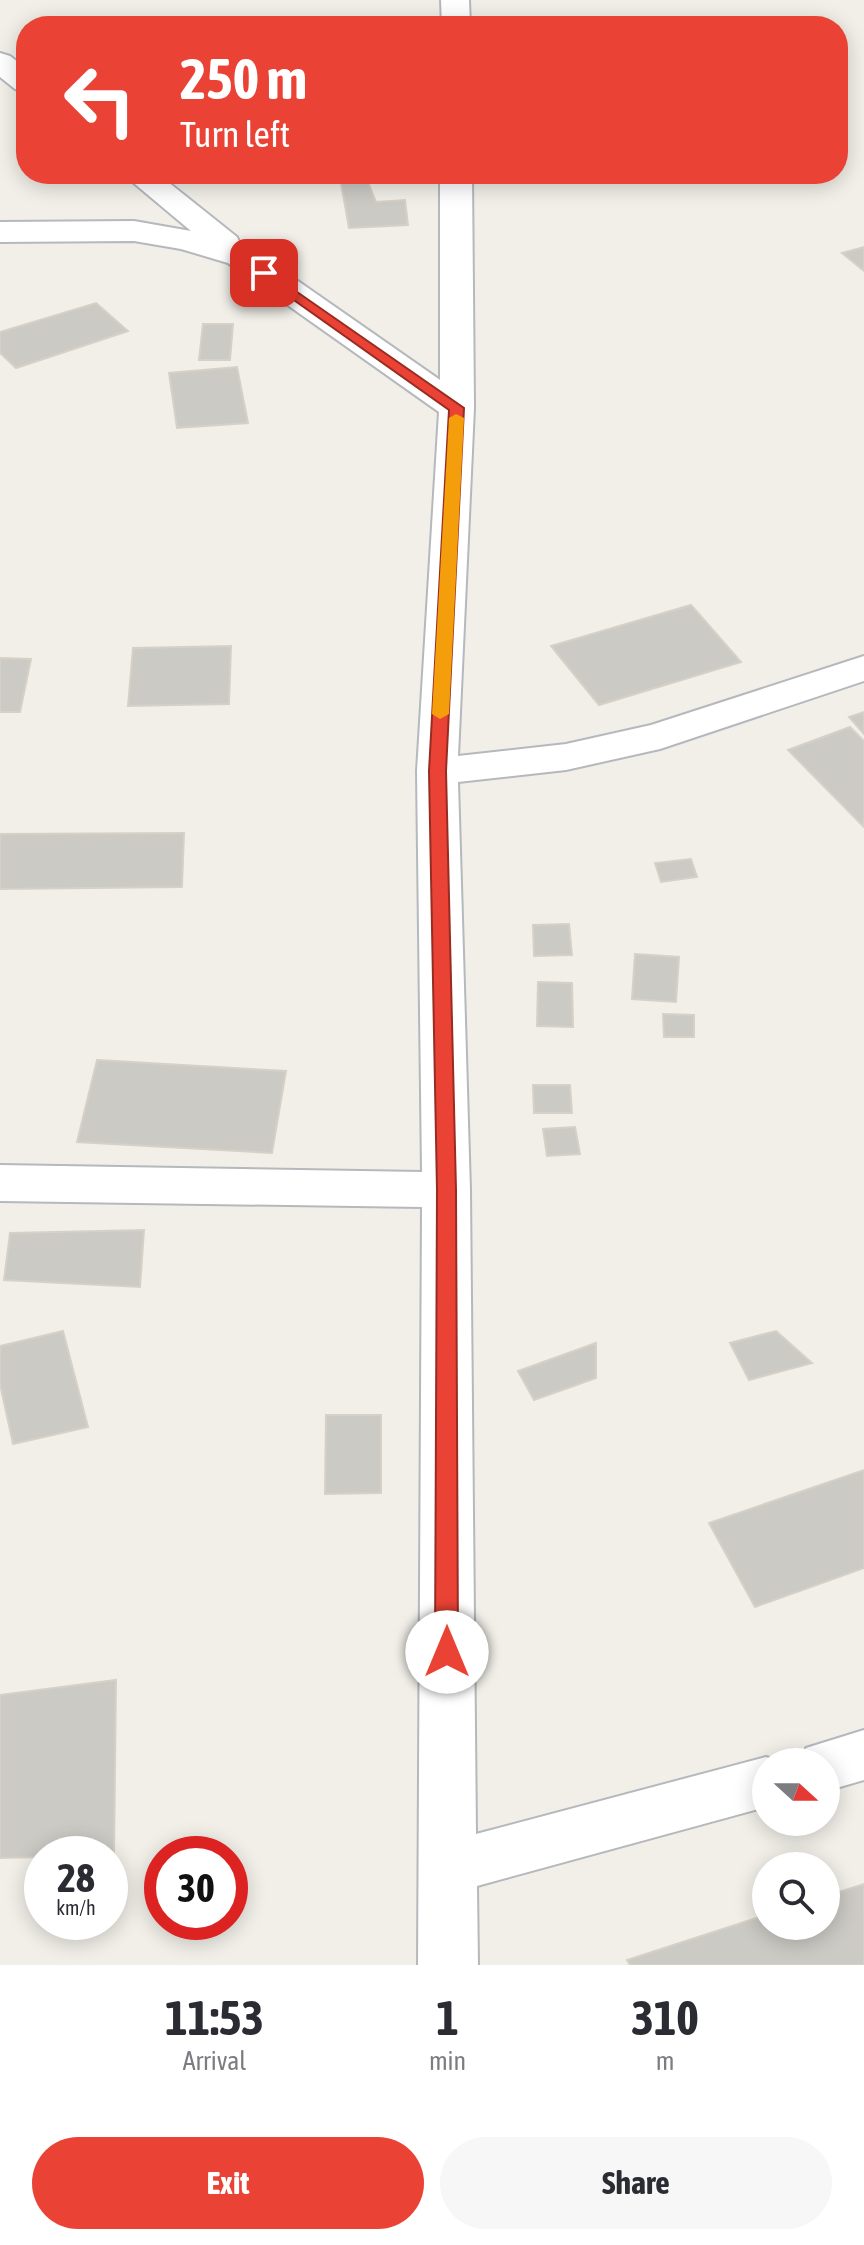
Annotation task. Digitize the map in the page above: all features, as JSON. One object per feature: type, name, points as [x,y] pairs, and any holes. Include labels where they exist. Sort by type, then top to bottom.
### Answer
[{"type":"street","points":[[0,62],[16,75]]},
{"type":"street","points":[[151,184],[240,256],[457,408]]},
{"type":"street","points":[[448,1965],[446,1190],[437,771],[457,408],[456,184]]},
{"type":"street","points":[[0,250],[38,230]]},
{"type":"street","points":[[0,232],[134,231],[186,240],[240,256]]},
{"type":"street","points":[[437,771],[566,757],[660,736],[864,668]]},
{"type":"street","points":[[0,1183],[446,1190]]},
{"type":"street","points":[[840,1762],[864,1755]]},
{"type":"street","points":[[447,1868],[752,1786]]},
{"type":"building","points":[[341,184],[369,184],[376,202],[405,200],[408,225],[349,228]]},
{"type":"building","points":[[864,247],[864,271],[842,253]]},
{"type":"building","points":[[96,303],[128,331],[16,368],[0,353],[0,332]]},
{"type":"building","points":[[203,324],[233,324],[230,360],[199,360]]},
{"type":"building","points":[[237,367],[248,423],[177,428],[169,373]]},
{"type":"building","points":[[691,605],[741,662],[599,705],[551,646]]},
{"type":"building","points":[[231,646],[229,704],[128,706],[133,648]]},
{"type":"building","points":[[0,658],[31,659],[20,712],[0,712]]},
{"type":"building","points":[[864,712],[864,734],[849,717]]},
{"type":"building","points":[[850,727],[864,741],[864,827],[788,750]]},
{"type":"building","points":[[184,833],[182,887],[0,889],[0,834]]},
{"type":"building","points":[[691,859],[697,877],[661,882],[655,863]]},
{"type":"building","points":[[569,924],[572,955],[534,956],[533,925]]},
{"type":"building","points":[[635,954],[679,957],[676,1002],[632,999]]},
{"type":"building","points":[[538,982],[572,983],[573,1027],[537,1026]]},
{"type":"building","points":[[663,1014],[694,1015],[694,1037],[664,1037]]},
{"type":"building","points":[[97,1060],[286,1071],[272,1153],[77,1142]]},
{"type":"building","points":[[533,1085],[570,1085],[572,1113],[534,1113]]},
{"type":"building","points":[[575,1127],[580,1154],[547,1156],[543,1129]]},
{"type":"building","points":[[144,1230],[140,1287],[4,1280],[10,1233]]},
{"type":"building","points":[[63,1331],[88,1427],[13,1444],[0,1384],[0,1346]]},
{"type":"building","points":[[776,1331],[812,1363],[749,1380],[730,1343]]},
{"type":"building","points":[[596,1343],[596,1378],[534,1400],[518,1371]]},
{"type":"building","points":[[326,1415],[381,1415],[381,1493],[325,1494]]},
{"type":"building","points":[[864,1470],[864,1568],[755,1607],[709,1523]]},
{"type":"building","points":[[116,1680],[114,1836],[24,1836],[24,1857],[0,1858],[0,1695]]},
{"type":"building","points":[[864,1884],[864,1965],[630,1965],[627,1960],[752,1920],[752,1940],[840,1940],[840,1892]]},
{"type":"slow traffic","points":[[440,714],[456,418]]},
{"type":"route","points":[[264,273],[457,408],[437,771],[446,1190],[447,1652]]}]
